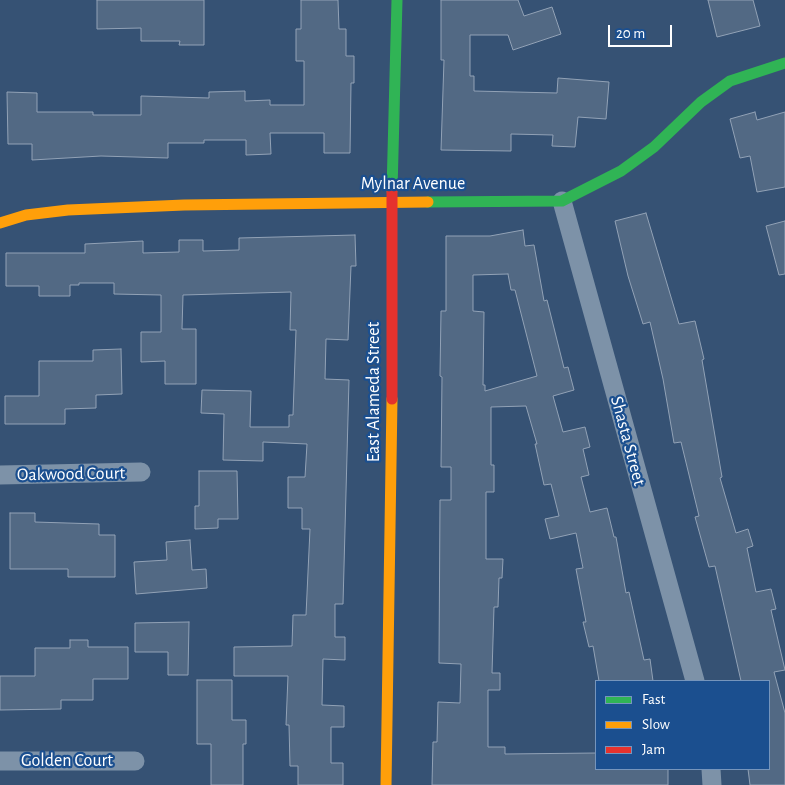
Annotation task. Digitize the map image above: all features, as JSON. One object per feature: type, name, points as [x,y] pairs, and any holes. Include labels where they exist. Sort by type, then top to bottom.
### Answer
[{"type":"street","name":"East Alameda Street","points":[[386,785],[392,452],[392,202],[397,0]]},
{"type":"street","name":"Mylnar Avenue","points":[[0,223],[26,215],[68,210],[184,205],[562,201],[621,171],[654,148],[701,102],[730,81],[785,63]]},
{"type":"street","name":"Shasta Street","points":[[562,201],[694,680]]},
{"type":"street","name":"Oakwood Court","points":[[0,475],[141,472]]},
{"type":"street","name":"Golden Court","points":[[0,761],[135,761]]},
{"type":"street","points":[[711,770],[712,785]]},
{"type":"building","points":[[97,0],[204,0],[204,45],[179,45],[180,41],[141,41],[141,28],[97,29]]},
{"type":"building","points":[[301,0],[338,0],[339,29],[346,29],[346,56],[354,56],[354,83],[351,83],[350,153],[324,153],[324,133],[270,133],[271,154],[246,155],[246,140],[204,140],[204,143],[168,143],[168,158],[101,156],[32,160],[32,144],[8,144],[7,92],[37,93],[37,112],[93,112],[93,115],[141,115],[141,96],[209,98],[209,92],[245,91],[245,101],[270,100],[270,105],[304,105],[304,61],[296,61],[296,29],[301,29]]},
{"type":"building","points":[[441,0],[518,0],[524,16],[552,7],[561,34],[513,50],[508,35],[470,35],[470,76],[474,76],[474,91],[557,93],[558,78],[609,82],[606,119],[578,117],[575,147],[552,146],[553,135],[511,134],[511,151],[441,150],[444,60],[441,60]]},
{"type":"building","points":[[708,0],[753,0],[760,26],[717,37]]},
{"type":"building","points":[[755,112],[757,120],[785,112],[785,187],[757,192],[750,156],[740,158],[730,119]]},
{"type":"building","points":[[646,213],[679,324],[695,321],[704,359],[702,360],[722,477],[720,478],[736,533],[748,529],[753,546],[747,548],[756,592],[771,589],[776,609],[771,610],[785,670],[774,672],[785,713],[785,785],[750,785],[748,770],[770,770],[770,680],[741,680],[715,566],[709,567],[695,517],[699,516],[681,442],[674,443],[663,379],[650,322],[643,324],[628,276],[615,221]]},
{"type":"building","points":[[785,221],[785,274],[779,275],[766,226]]},
{"type":"building","points":[[523,230],[525,246],[534,245],[544,301],[547,300],[564,368],[568,367],[574,390],[553,396],[563,432],[585,427],[590,447],[583,449],[589,475],[581,477],[590,512],[607,508],[614,537],[616,537],[626,593],[629,592],[644,660],[650,659],[653,680],[599,680],[593,646],[589,647],[583,622],[586,622],[576,569],[583,568],[576,533],[550,539],[545,519],[559,516],[551,484],[544,485],[535,444],[537,444],[526,406],[491,407],[491,465],[494,465],[494,492],[486,492],[486,559],[503,559],[502,578],[499,578],[498,607],[494,607],[492,673],[500,673],[500,690],[488,690],[488,747],[505,747],[505,754],[595,753],[595,770],[668,770],[668,785],[432,785],[433,742],[437,742],[438,702],[460,703],[461,664],[439,663],[440,500],[451,500],[451,467],[441,467],[441,311],[446,311],[446,236],[490,236]],"holes":[[[508,274],[511,290],[515,290],[537,376],[485,391],[485,385],[483,385],[484,312],[473,311],[473,275]]]},
{"type":"building","points":[[355,235],[356,266],[351,266],[348,340],[326,339],[325,379],[349,380],[343,604],[335,604],[335,637],[345,637],[345,660],[323,659],[322,705],[344,706],[344,727],[331,727],[331,763],[343,763],[343,785],[298,785],[298,766],[290,766],[289,725],[286,725],[288,676],[234,676],[234,647],[292,646],[293,615],[306,615],[310,529],[302,529],[302,508],[288,508],[288,477],[305,477],[307,444],[263,442],[263,461],[223,460],[224,414],[201,413],[202,390],[251,391],[250,427],[289,427],[289,415],[293,415],[296,330],[290,330],[291,292],[183,295],[182,329],[196,329],[196,384],[165,384],[165,361],[141,362],[141,332],[161,332],[161,295],[114,294],[114,283],[79,283],[79,285],[70,285],[70,296],[39,296],[39,286],[6,286],[6,253],[85,253],[85,244],[143,241],[143,253],[179,252],[179,240],[203,240],[203,251],[239,250],[239,238]]},
{"type":"building","points":[[121,349],[122,394],[96,395],[96,408],[65,409],[65,424],[5,424],[5,396],[39,396],[39,361],[93,361],[93,350]]},
{"type":"building","points":[[199,471],[237,471],[238,519],[218,519],[218,528],[195,529],[195,506],[199,506]]},
{"type":"building","points":[[10,513],[35,513],[35,522],[99,524],[99,535],[115,535],[115,577],[68,577],[68,569],[10,569]]},
{"type":"building","points":[[190,540],[192,570],[206,569],[207,588],[136,594],[134,562],[167,560],[166,542]]},
{"type":"building","points":[[189,622],[188,675],[168,675],[168,652],[135,652],[135,623]]},
{"type":"building","points":[[70,640],[88,640],[88,647],[128,647],[128,679],[93,679],[93,700],[61,700],[61,709],[0,710],[0,676],[35,676],[35,648],[70,648]]},
{"type":"building","points":[[197,680],[232,680],[232,720],[246,720],[246,744],[243,744],[243,785],[211,785],[211,744],[197,744]]},
{"type":"traffic: fast","points":[[392,191],[397,0]]},
{"type":"traffic: fast","points":[[428,202],[562,201],[621,171],[654,147],[701,102],[730,81],[785,63]]},
{"type":"traffic: slow","points":[[0,223],[26,215],[68,210],[184,205],[428,202]]},
{"type":"traffic: slow","points":[[386,785],[392,399]]},
{"type":"traffic: jam","points":[[392,191],[392,399]]}]
